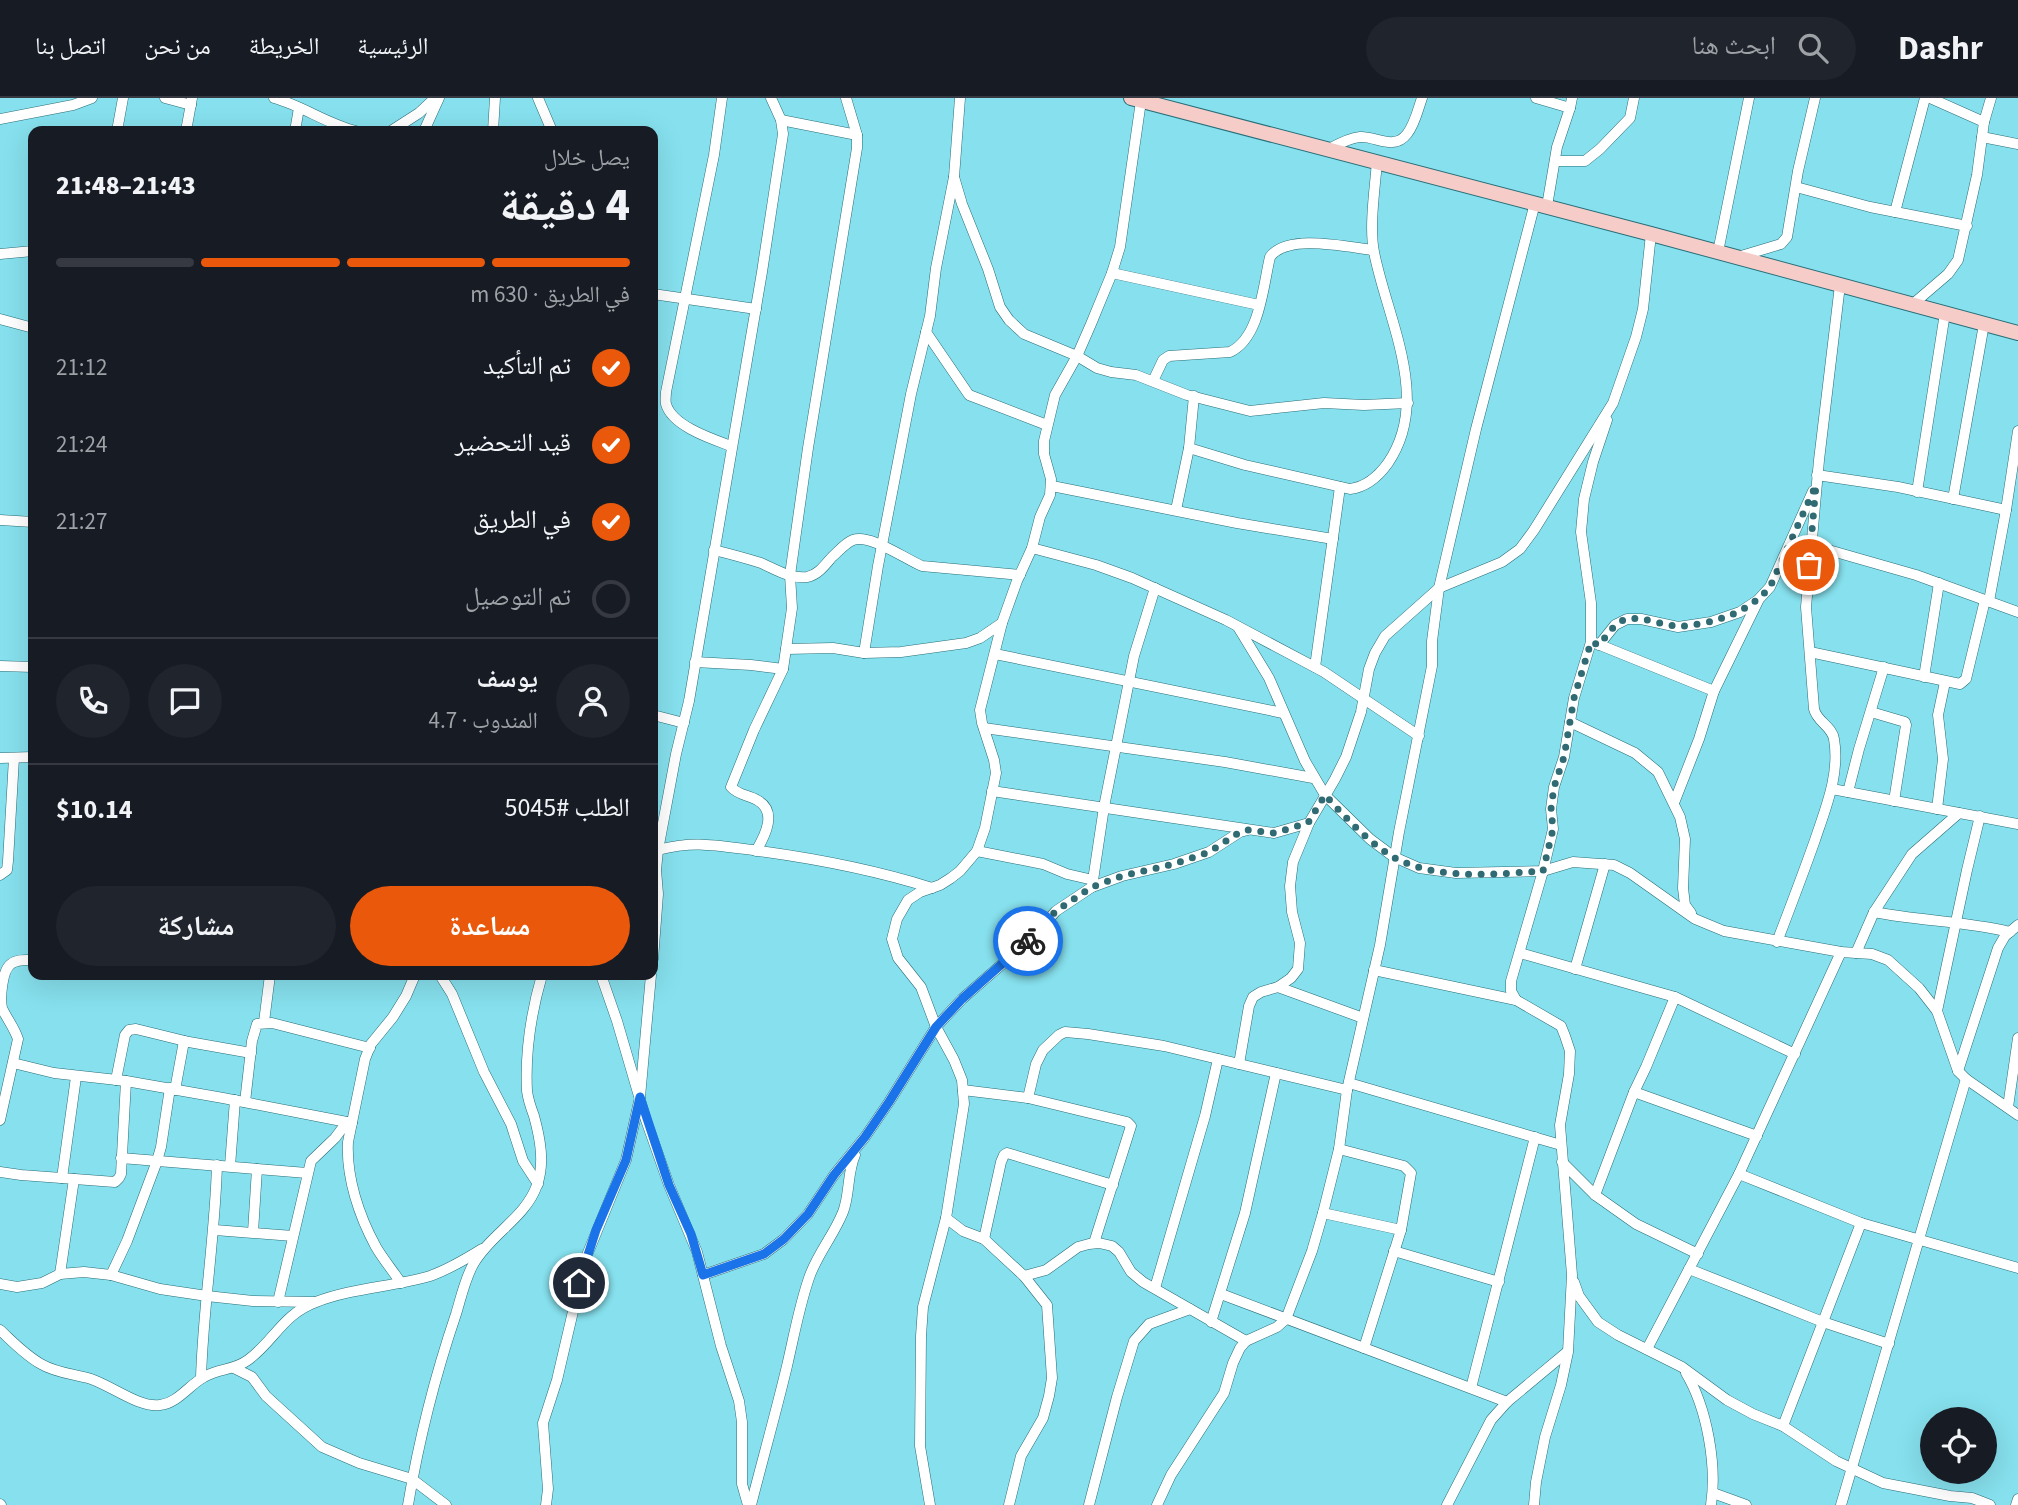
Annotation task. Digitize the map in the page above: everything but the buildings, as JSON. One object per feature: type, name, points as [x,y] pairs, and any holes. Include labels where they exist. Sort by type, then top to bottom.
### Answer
[{"type":"street","points":[[0,119],[73,105],[92,98]]},
{"type":"street","points":[[118,126],[123,98]]},
{"type":"street","points":[[165,98],[191,101],[187,126]]},
{"type":"street","points":[[274,98],[339,126]]},
{"type":"street","points":[[399,126],[437,98]]},
{"type":"street","points":[[426,126],[437,98]]},
{"type":"street","points":[[493,126],[495,98]]},
{"type":"street","points":[[538,98],[550,126]]},
{"type":"street","points":[[722,98],[714,155],[666,392],[666,404],[677,419],[696,432],[731,446]]},
{"type":"street","points":[[658,857],[695,662],[756,309],[783,134],[781,120],[771,98]]},
{"type":"street","points":[[756,851],[768,829],[768,813],[759,800],[735,792],[731,787],[783,668],[792,608],[790,575],[808,448],[857,148],[857,135],[846,98]]},
{"type":"street","points":[[864,653],[954,177],[960,98]]},
{"type":"street","points":[[1329,149],[1362,137],[1387,143],[1400,140],[1407,135],[1422,98]]},
{"type":"street","points":[[1157,1505],[1171,1475],[1224,1393],[1240,1348],[1246,1341],[1277,1327],[1286,1319],[1312,1251],[1323,1213],[1339,1149],[1348,1086],[1374,970],[1432,666],[1432,641],[1439,588],[1476,429],[1571,103],[1535,98]]},
{"type":"street","points":[[1555,161],[1585,161],[1630,118],[1634,98]]},
{"type":"street","points":[[1718,252],[1749,98]]},
{"type":"street","points":[[1737,258],[1785,242],[1815,98]]},
{"type":"street","points":[[1895,212],[1928,98],[1984,122]]},
{"type":"street","points":[[1913,304],[1948,274],[1958,260],[1991,98]]},
{"type":"street","points":[[930,1505],[920,1446],[920,1336],[923,1307],[946,1218],[964,1104],[962,1080],[954,1060],[936,1027],[921,988],[898,958],[892,939],[897,919],[908,900],[920,892],[940,885],[960,871],[976,851],[985,828],[996,773],[980,710],[1002,624],[1050,495],[1052,486],[1044,454],[1044,441],[1055,395],[1077,356],[1120,247],[1136,99],[2018,333]]},
{"type":"street","points":[[296,126],[299,108]]},
{"type":"street","points":[[781,120],[857,135]]},
{"type":"street","points":[[1982,137],[2018,144]]},
{"type":"street","points":[[1189,448],[1245,466],[1340,487],[1362,487],[1382,471],[1398,444],[1407,416],[1408,403],[1398,340],[1373,250],[1377,162]]},
{"type":"street","points":[[954,177],[1000,307],[1024,334],[1077,356],[1097,368],[1136,375],[1194,396],[1250,411],[1324,403],[1408,403]]},
{"type":"street","points":[[1796,187],[1895,212],[1967,226]]},
{"type":"street","points":[[1516,1000],[1511,991],[1511,981],[1553,829],[1551,809],[1554,787],[1564,757],[1574,698],[1595,643],[1581,532],[1584,499],[1593,462],[1636,337],[1643,309],[1651,234]]},
{"type":"street","points":[[1153,381],[1163,360],[1169,356],[1230,352],[1239,348],[1253,327],[1270,257],[1277,249],[1291,244],[1308,243],[1373,250]]},
{"type":"street","points":[[0,254],[28,251]]},
{"type":"street","points":[[1112,273],[1259,305]]},
{"type":"street","points":[[1777,942],[1803,876],[1832,789],[1836,767],[1832,732],[1816,717],[1806,607],[1817,480],[1840,285]]},
{"type":"street","points":[[658,296],[756,309]]},
{"type":"street","points":[[1917,492],[1945,313]]},
{"type":"street","points":[[0,319],[28,327]]},
{"type":"street","points":[[1953,499],[1984,324]]},
{"type":"street","points":[[926,332],[969,395],[1047,425]]},
{"type":"street","points":[[1176,510],[1189,448],[1194,396]]},
{"type":"street","points":[[1238,1064],[1253,997],[1278,987],[1298,969],[1300,943],[1292,912],[1290,886],[1293,862],[1308,823],[1346,757],[1372,661],[1385,636],[1439,588],[1502,562],[1520,549],[1613,403]]},
{"type":"street","points":[[1810,652],[1945,682],[1964,683],[1987,601],[2006,510],[2018,431]]},
{"type":"street","points":[[1595,643],[1615,625],[1627,619],[1641,619],[1678,627],[1711,622],[1740,612],[1758,600],[1770,587],[1817,480]]},
{"type":"street","points":[[1817,480],[1917,492],[2006,510]]},
{"type":"street","points":[[1052,486],[1333,539]]},
{"type":"street","points":[[1315,667],[1340,487]]},
{"type":"street","points":[[0,520],[28,522]]},
{"type":"street","points":[[714,550],[790,575],[804,577],[818,572],[851,540],[858,539],[883,545],[922,566],[1020,575]]},
{"type":"street","points":[[1811,545],[1939,583],[2018,612]]},
{"type":"street","points":[[1032,548],[1097,565],[1155,588],[1238,627],[1315,667],[1419,736]]},
{"type":"street","points":[[1924,677],[1939,583]]},
{"type":"street","points":[[1092,883],[1133,656],[1155,588]]},
{"type":"street","points":[[1674,803],[1714,691],[1758,600]]},
{"type":"street","points":[[786,649],[833,648],[864,653],[901,652],[966,643],[980,638],[1002,624]]},
{"type":"street","points":[[1238,627],[1269,678],[1313,778],[1325,795],[1370,839],[1394,857],[1419,868],[1456,873],[1543,871],[1573,862],[1614,865],[1630,873],[1695,919],[1724,931],[1841,952],[1872,954],[1888,960],[1902,970],[1937,1011],[1962,1075],[2018,1115]]},
{"type":"street","points":[[1595,643],[1714,691]]},
{"type":"street","points":[[995,654],[1283,713]]},
{"type":"street","points":[[695,662],[783,668]]},
{"type":"street","points":[[0,666],[28,667]]},
{"type":"street","points":[[1848,792],[1858,749],[1884,667]]},
{"type":"street","points":[[1937,809],[1943,759],[1938,715],[1945,682]]},
{"type":"street","points":[[1871,712],[1905,722],[1906,725],[1894,801]]},
{"type":"street","points":[[658,716],[684,723]]},
{"type":"street","points":[[1570,722],[1635,753],[1658,772],[1681,817],[1685,839],[1685,905],[1695,919]]},
{"type":"street","points":[[984,728],[1225,762],[1313,778]]},
{"type":"street","points":[[0,758],[28,757]]},
{"type":"street","points":[[0,875],[7,870],[8,861],[13,758]]},
{"type":"street","points":[[1832,789],[2018,824]]},
{"type":"street","points":[[992,790],[1274,833],[1308,823]]},
{"type":"street","points":[[1856,953],[1874,912],[1912,854],[1959,813]]},
{"type":"street","points":[[1937,1011],[1980,816]]},
{"type":"street","points":[[703,1275],[764,1254],[784,1239],[808,1214],[859,1144],[936,1027],[962,999],[1031,939],[1056,911],[1092,883],[1174,864],[1209,852],[1240,832],[1248,830]]},
{"type":"street","points":[[659,850],[678,845],[699,844],[756,851],[847,864],[932,888]]},
{"type":"street","points":[[976,851],[1043,864],[1092,883]]},
{"type":"street","points":[[1575,969],[1605,864]]},
{"type":"street","points":[[1874,912],[1905,918],[2014,928]]},
{"type":"street","points":[[1841,1505],[1920,1240],[1998,948],[2014,928]]},
{"type":"street","points":[[1647,1349],[1740,1174],[1841,952]]},
{"type":"street","points":[[1520,953],[1675,996],[1795,1054]]},
{"type":"street","points":[[0,1121],[18,1039],[2,1007],[0,993],[6,970],[11,964],[28,960]]},
{"type":"street","points":[[1374,970],[1516,1000],[1561,1026],[1570,1051],[1560,1125],[1572,1275],[1567,1352],[1561,1385],[1545,1437],[1534,1505]]},
{"type":"street","points":[[264,1022],[269,980]]},
{"type":"street","points":[[401,1283],[376,1247],[362,1215],[349,1172],[348,1142],[349,1122],[362,1068],[370,1048],[406,996],[413,980]]},
{"type":"street","points":[[443,980],[452,994],[484,1072],[511,1124],[523,1161],[538,1184]]},
{"type":"street","points":[[408,1505],[422,1429],[439,1363],[474,1264],[524,1209],[538,1184],[540,1143],[527,1094],[527,1053],[531,1016],[541,980]]},
{"type":"street","points":[[603,980],[669,1185],[691,1234],[703,1275],[738,1401],[742,1422],[742,1483],[749,1505]]},
{"type":"street","points":[[546,1505],[548,1489],[543,1423],[557,1380],[585,1260],[626,1160],[640,1097],[651,980]]},
{"type":"street","points":[[1278,987],[1363,1018]]},
{"type":"street","points":[[1595,1195],[1634,1092],[1675,996]]},
{"type":"street","points":[[230,1166],[240,1101],[257,1024],[264,1022],[299,1029],[370,1048]]},
{"type":"street","points":[[0,1172],[115,1182],[121,1174],[121,1081],[125,1035],[129,1030],[251,1053]]},
{"type":"street","points":[[1028,1098],[1036,1064],[1043,1049],[1065,1032],[1088,1034],[1164,1046],[1276,1073],[1348,1086],[1561,1145]]},
{"type":"street","points":[[2008,1107],[2018,1038]]},
{"type":"street","points":[[111,1275],[127,1241],[157,1161],[184,1041]]},
{"type":"street","points":[[1155,1288],[1205,1116],[1218,1059]]},
{"type":"street","points":[[13,1063],[76,1077],[172,1089],[349,1122]]},
{"type":"street","points":[[1211,1322],[1245,1213],[1276,1073]]},
{"type":"street","points":[[62,1178],[76,1077]]},
{"type":"street","points":[[963,1090],[1028,1098],[1127,1122],[1131,1126],[1094,1243]]},
{"type":"street","points":[[1634,1092],[1757,1136]]},
{"type":"street","points":[[278,1302],[307,1173],[314,1156],[349,1122]]},
{"type":"street","points":[[1471,1388],[1535,1138]]},
{"type":"street","points":[[749,1505],[806,1287],[815,1263],[845,1208],[850,1166],[859,1144]]},
{"type":"street","points":[[1339,1149],[1408,1168],[1411,1172],[1401,1230],[1364,1348]]},
{"type":"street","points":[[984,1240],[1002,1162],[1007,1153],[1113,1185]]},
{"type":"street","points":[[121,1158],[307,1173]]},
{"type":"street","points":[[1562,1161],[1595,1195],[1636,1224],[1698,1254]]},
{"type":"street","points":[[201,1378],[215,1230],[217,1165]]},
{"type":"street","points":[[253,1232],[257,1169]]},
{"type":"street","points":[[1740,1174],[1861,1223],[2018,1268]]},
{"type":"street","points":[[61,1274],[74,1179]]},
{"type":"street","points":[[1323,1213],[1401,1230]]},
{"type":"street","points":[[946,1218],[964,1231],[984,1240],[1024,1276],[1047,1305],[1052,1378],[1043,1418],[1021,1456],[1009,1505]]},
{"type":"street","points":[[1783,1426],[1861,1223]]},
{"type":"street","points":[[215,1230],[293,1236]]},
{"type":"street","points":[[0,1330],[42,1365],[97,1381],[148,1405],[161,1406],[174,1400],[201,1378],[218,1370],[234,1368],[260,1350],[279,1326],[293,1314],[314,1302],[433,1275],[491,1243]]},
{"type":"street","points":[[1024,1276],[1046,1270],[1078,1247],[1094,1243],[1111,1246],[1119,1252],[1131,1272],[1143,1282],[1246,1341]]},
{"type":"street","points":[[1394,1251],[1499,1282]]},
{"type":"street","points":[[1689,1269],[1823,1322],[1889,1344]]},
{"type":"street","points":[[0,1284],[17,1287],[42,1283],[61,1274],[84,1272],[111,1275],[160,1289],[207,1296],[314,1302]]},
{"type":"street","points":[[1572,1275],[1579,1296],[1598,1322],[1682,1367],[1727,1400],[1783,1426],[1853,1470],[1883,1483],[1972,1498],[1990,1505]]},
{"type":"street","points":[[1221,1294],[1507,1402]]},
{"type":"street","points":[[1090,1505],[1133,1341],[1149,1324],[1190,1309]]},
{"type":"street","points":[[1447,1505],[1491,1420],[1507,1402],[1567,1352]]},
{"type":"street","points":[[1682,1367],[1693,1386],[1712,1455],[1711,1505]]},
{"type":"street","points":[[234,1368],[252,1377],[266,1396],[322,1447],[359,1463],[412,1479],[446,1505]]},
{"type":"street","points":[[1713,1493],[1746,1505]]},
{"type":"street","points":[[2016,1505],[2018,1499]]},
{"type":"way so far","points":[[1028,941],[1056,911],[1092,887],[1209,852],[1240,832],[1248,830],[1274,833],[1308,823],[1325,795],[1370,839],[1394,857],[1419,868],[1456,873],[1543,871],[1553,829],[1551,809],[1554,787],[1564,757],[1574,698],[1591,642],[1599,645],[1615,625],[1627,619],[1641,619],[1678,627],[1711,622],[1740,612],[1758,600],[1770,587],[1816,485],[1809,565]]},
{"type":"route","points":[[579,1283],[596,1230],[626,1160],[640,1097],[669,1185],[691,1234],[703,1275],[764,1254],[784,1239],[808,1214],[889,1102],[936,1027],[962,999],[1028,941]]}]
